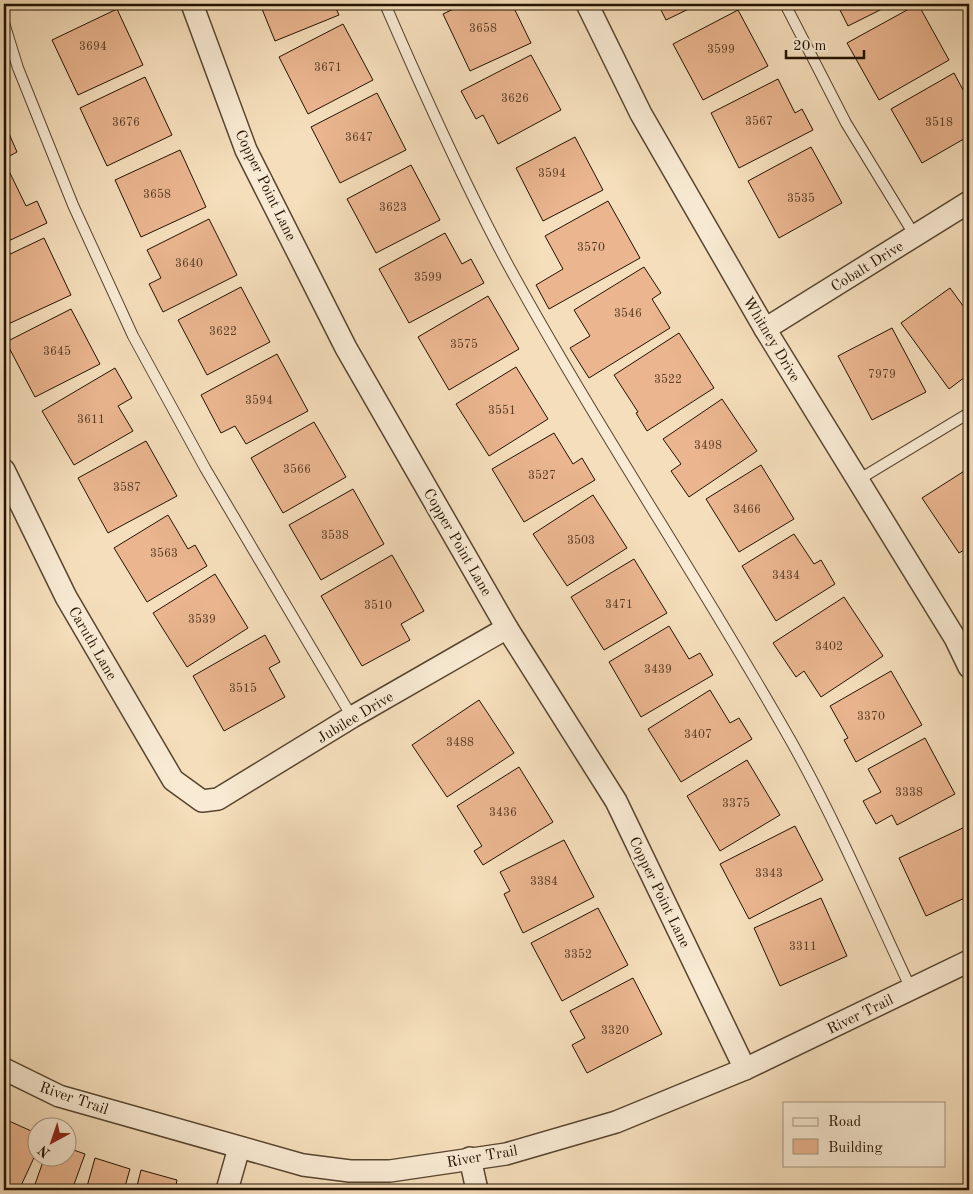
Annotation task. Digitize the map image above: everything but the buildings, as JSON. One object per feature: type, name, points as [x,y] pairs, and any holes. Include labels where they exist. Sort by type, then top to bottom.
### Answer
[{"type":"street","name":"Copper Point Lane","points":[[192,4],[246,150],[346,348],[507,628],[616,802],[745,1069]]},
{"type":"street","name":"Whitney Drive","points":[[587,4],[641,114],[765,330],[858,480],[962,634],[969,667]]},
{"type":"street","name":"Cobalt Drive","points":[[765,330],[969,202]]},
{"type":"street","name":"Caruth Lane","points":[[4,470],[66,596],[173,780],[202,801]]},
{"type":"street","name":"Jubilee Drive","points":[[202,801],[218,799],[507,628]]},
{"type":"street","name":"River Trail","points":[[4,1068],[59,1096],[238,1148],[303,1165],[350,1171],[390,1171],[506,1154],[616,1122],[745,1069],[969,961]]},
{"type":"street","points":[[227,1190],[238,1148]]},
{"type":"street","points":[[470,1158],[478,1190]]},
{"type":"lane","points":[[385,4],[438,126],[507,262],[592,411],[673,540],[792,744],[911,989]]},
{"type":"lane","points":[[785,4],[846,123],[915,236]]},
{"type":"lane","points":[[4,23],[18,68],[73,205],[133,336],[205,468],[352,718]]},
{"type":"lane","points":[[858,480],[969,413]]}]
